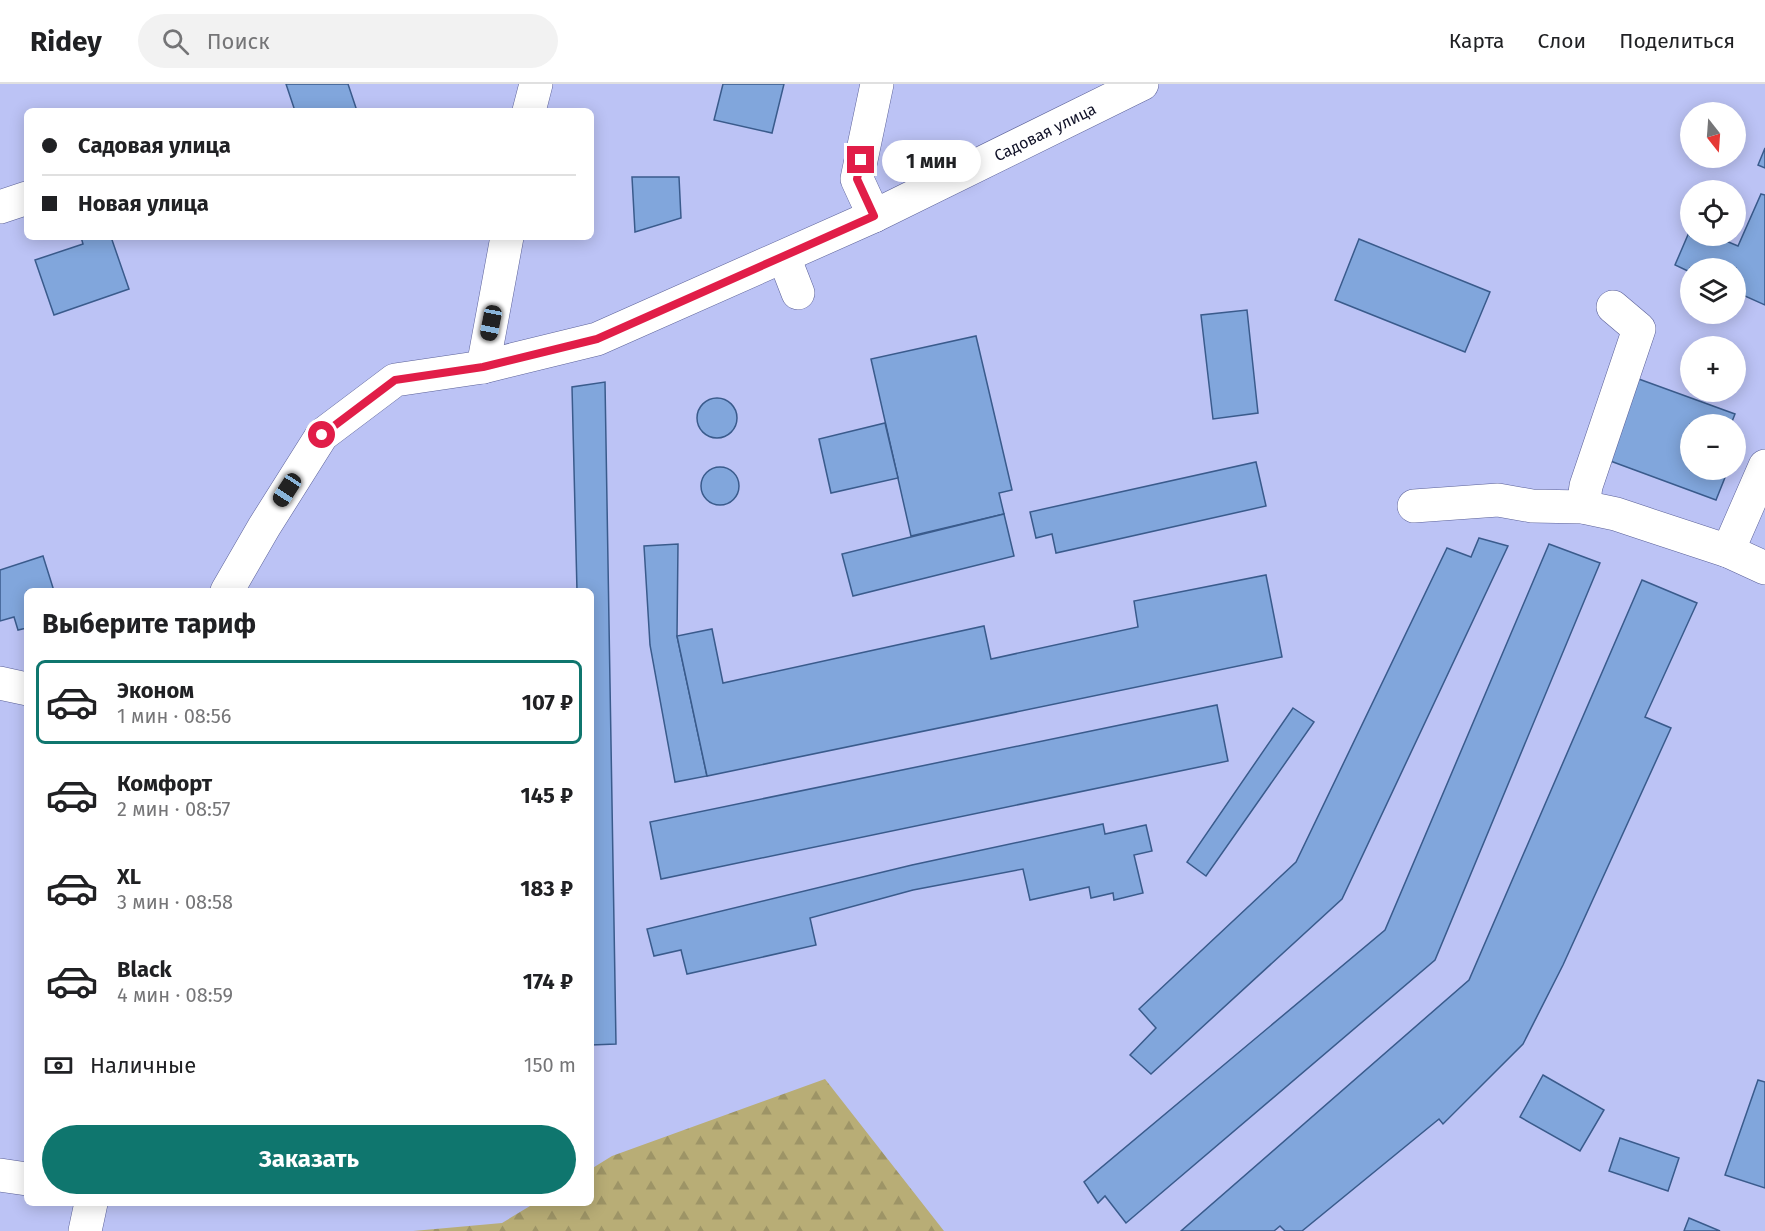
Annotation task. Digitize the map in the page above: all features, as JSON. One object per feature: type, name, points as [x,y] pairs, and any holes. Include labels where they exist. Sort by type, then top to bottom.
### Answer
[{"type":"street","points":[[531,108],[536,84]]},
{"type":"street","points":[[874,216],[857,179],[877,84]]},
{"type":"street","name":"Садовая улица","points":[[229,588],[322,435],[395,380],[483,367],[597,339],[874,216],[1142,84]]},
{"type":"street","points":[[0,207],[24,199]]},
{"type":"street","points":[[483,367],[506,240]]},
{"type":"street","points":[[784,257],[798,293]]},
{"type":"street","points":[[1583,507],[1586,486],[1639,329],[1613,307]]},
{"type":"street","points":[[1728,551],[1765,466]]},
{"type":"street","points":[[1414,506],[1498,500],[1532,506],[1583,507],[1616,514],[1728,551],[1765,568]]},
{"type":"street","points":[[0,683],[24,688]]},
{"type":"street","points":[[0,1175],[24,1179]]},
{"type":"street","points":[[86,1231],[91,1206]]},
{"type":"green space","points":[[825,1079],[944,1231],[413,1231],[502,1223],[530,1206],[594,1206],[594,1167],[612,1156]]},
{"type":"building","points":[[286,84],[348,84],[356,108],[294,108]]},
{"type":"building","points":[[723,84],[784,84],[772,133],[714,120]]},
{"type":"building","points":[[1765,148],[1765,168],[1758,165]]},
{"type":"building","points":[[632,177],[679,177],[681,218],[635,232]]},
{"type":"building","points":[[1761,194],[1765,195],[1765,305],[1746,296],[1746,258],[1680,258],[1680,267],[1675,265],[1683,246],[1746,246],[1746,228]]},
{"type":"building","points":[[1359,239],[1490,292],[1465,352],[1335,300]]},
{"type":"building","points":[[82,240],[112,240],[129,289],[54,315],[35,260],[83,244]]},
{"type":"building","points":[[1247,310],[1258,413],[1213,419],[1201,315]]},
{"type":"building","points":[[976,336],[1012,490],[999,493],[1004,514],[911,536],[871,359]]},
{"type":"building","points":[[1636,378],[1680,394],[1680,402],[1702,402],[1735,414],[1680,414],[1680,480],[1724,480],[1716,500],[1605,459]]},
{"type":"building","points":[[605,382],[616,1044],[594,1045],[594,588],[577,588],[572,387]]},
{"type":"building","points":[[717,398],[731,404],[737,418],[731,432],[717,438],[703,432],[697,418],[703,404]]},
{"type":"building","points":[[885,423],[898,478],[831,493],[819,439]]},
{"type":"building","points":[[1256,462],[1266,506],[1056,553],[1052,534],[1036,538],[1030,512]]},
{"type":"building","points":[[720,467],[734,472],[739,486],[734,500],[720,505],[706,500],[701,486],[706,472]]},
{"type":"building","points":[[1004,514],[1014,556],[853,596],[842,554]]},
{"type":"building","points":[[1479,538],[1508,546],[1342,899],[1151,1074],[1130,1055],[1156,1028],[1139,1009],[1296,862],[1447,548],[1471,557]]},
{"type":"building","points":[[678,544],[677,636],[707,776],[675,782],[650,645],[644,546]]},
{"type":"building","points":[[1549,544],[1600,563],[1435,960],[1126,1223],[1105,1196],[1098,1203],[1084,1182],[1385,930]]},
{"type":"building","points":[[43,556],[53,588],[24,588],[24,629],[18,630],[14,617],[0,621],[0,570]]},
{"type":"building","points":[[1266,575],[1282,657],[707,776],[677,636],[712,629],[723,683],[984,626],[991,659],[1138,627],[1134,601]]},
{"type":"building","points":[[1642,580],[1697,603],[1645,717],[1671,728],[1563,965],[1523,1044],[1443,1124],[1439,1119],[1302,1231],[1285,1231],[1280,1226],[1274,1231],[1181,1231],[1469,980]]},
{"type":"building","points":[[1217,705],[1228,761],[661,879],[650,822]]},
{"type":"building","points":[[1293,708],[1314,722],[1206,876],[1187,862]]},
{"type":"building","points":[[1103,824],[1105,834],[1146,825],[1152,851],[1134,855],[1143,893],[1114,900],[1113,893],[1091,898],[1089,887],[1030,900],[1023,869],[913,890],[810,918],[816,945],[687,974],[681,950],[654,956],[647,929],[912,865]]},
{"type":"building","points":[[1543,1075],[1604,1110],[1580,1151],[1520,1117]]},
{"type":"building","points":[[1758,1080],[1765,1082],[1765,1188],[1725,1175]]},
{"type":"building","points":[[1620,1138],[1679,1158],[1668,1191],[1609,1171]]},
{"type":"building","points":[[1689,1218],[1720,1231],[1684,1231]]},
{"type":"route","points":[[322,435],[395,380],[483,367],[597,339],[874,216],[857,179],[861,160]]}]
